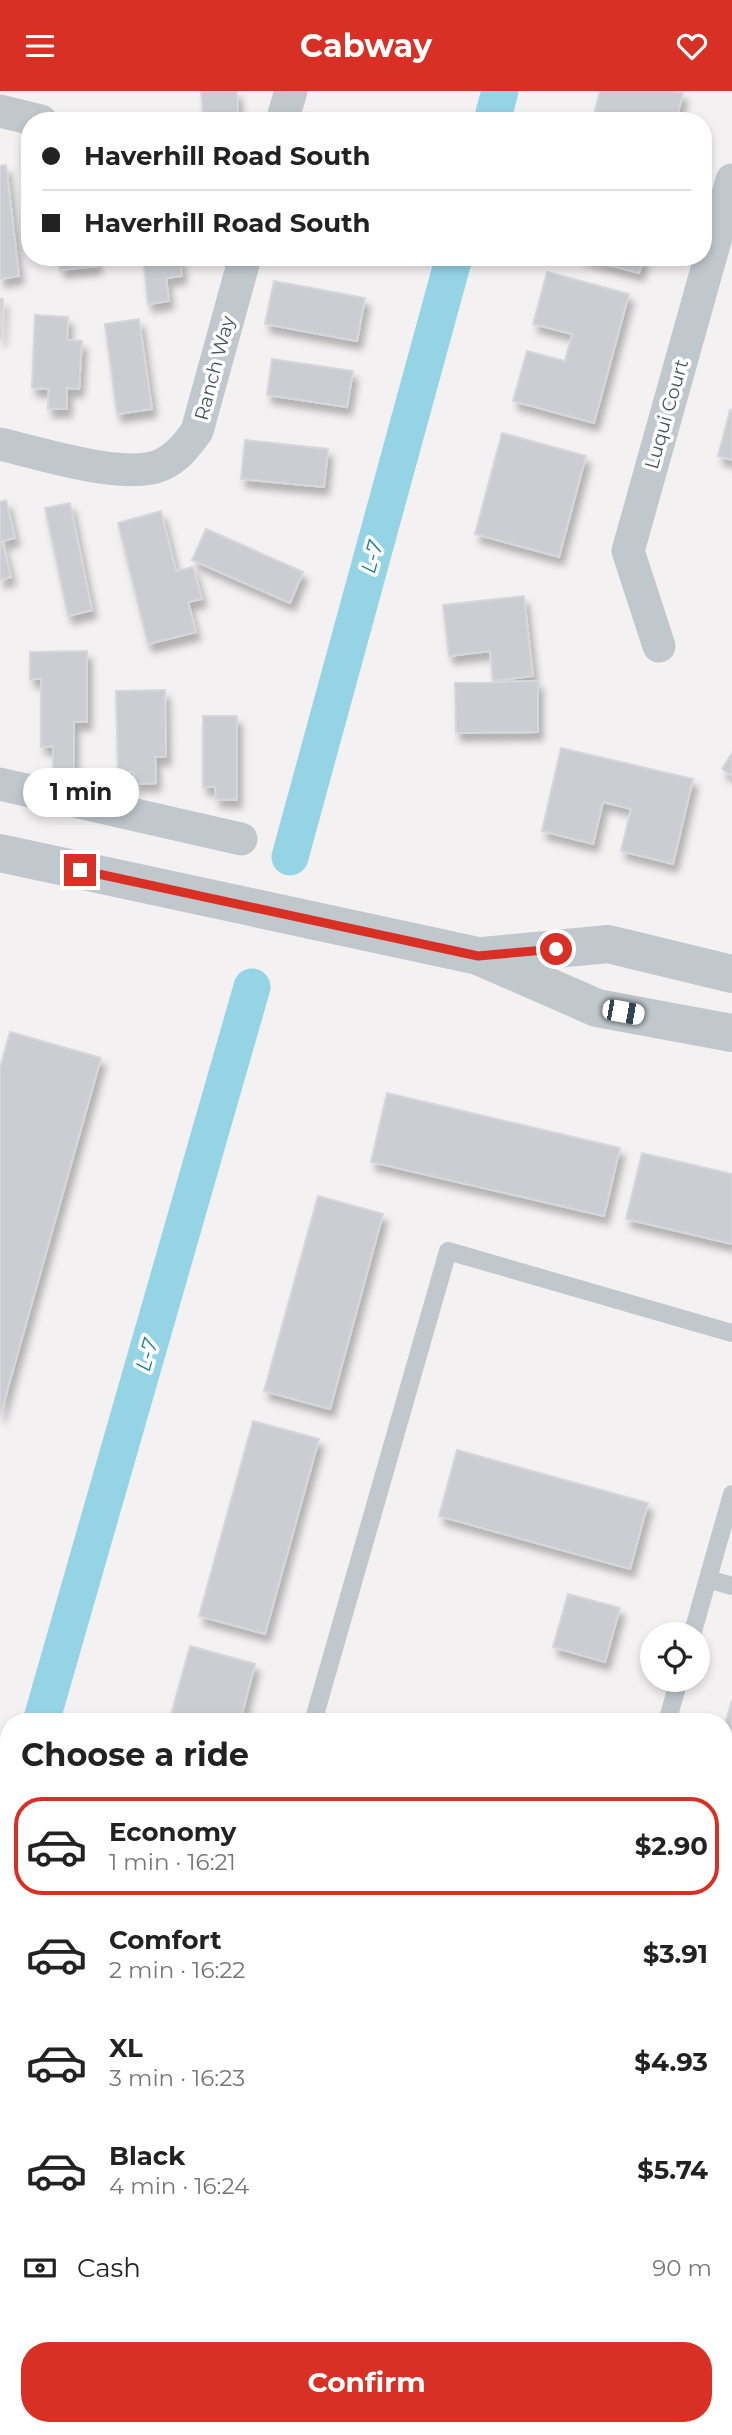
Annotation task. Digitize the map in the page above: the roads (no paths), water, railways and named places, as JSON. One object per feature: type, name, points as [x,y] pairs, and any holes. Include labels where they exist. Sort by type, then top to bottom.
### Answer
[{"type":"street","points":[[285,112],[291,91]]},
{"type":"street","points":[[0,111],[21,116]]},
{"type":"street","name":"Luqui Court","points":[[712,251],[732,180]]},
{"type":"street","name":"Ranch Way","points":[[0,444],[115,470],[139,471],[162,465],[183,451],[197,431],[243,266]]},
{"type":"street","name":"Luqui Court","points":[[659,646],[628,551],[708,266]]},
{"type":"street","points":[[0,784],[242,839]]},
{"type":"street","points":[[0,853],[478,956],[597,1008],[732,1033]]},
{"type":"street","points":[[478,956],[608,944],[732,974]]},
{"type":"lane","points":[[316,1713],[448,1251],[732,1333]]},
{"type":"lane","points":[[696,1622],[708,1579],[727,1534],[732,1494]]},
{"type":"lane","points":[[708,1579],[732,1586]]},
{"type":"lane","points":[[670,1713],[676,1692]]},
{"type":"waterway","name":"L-7","points":[[494,112],[500,91]]},
{"type":"waterway","name":"L-7","points":[[290,857],[452,266]]},
{"type":"waterway","name":"L-7","points":[[44,1713],[252,987]]}]
